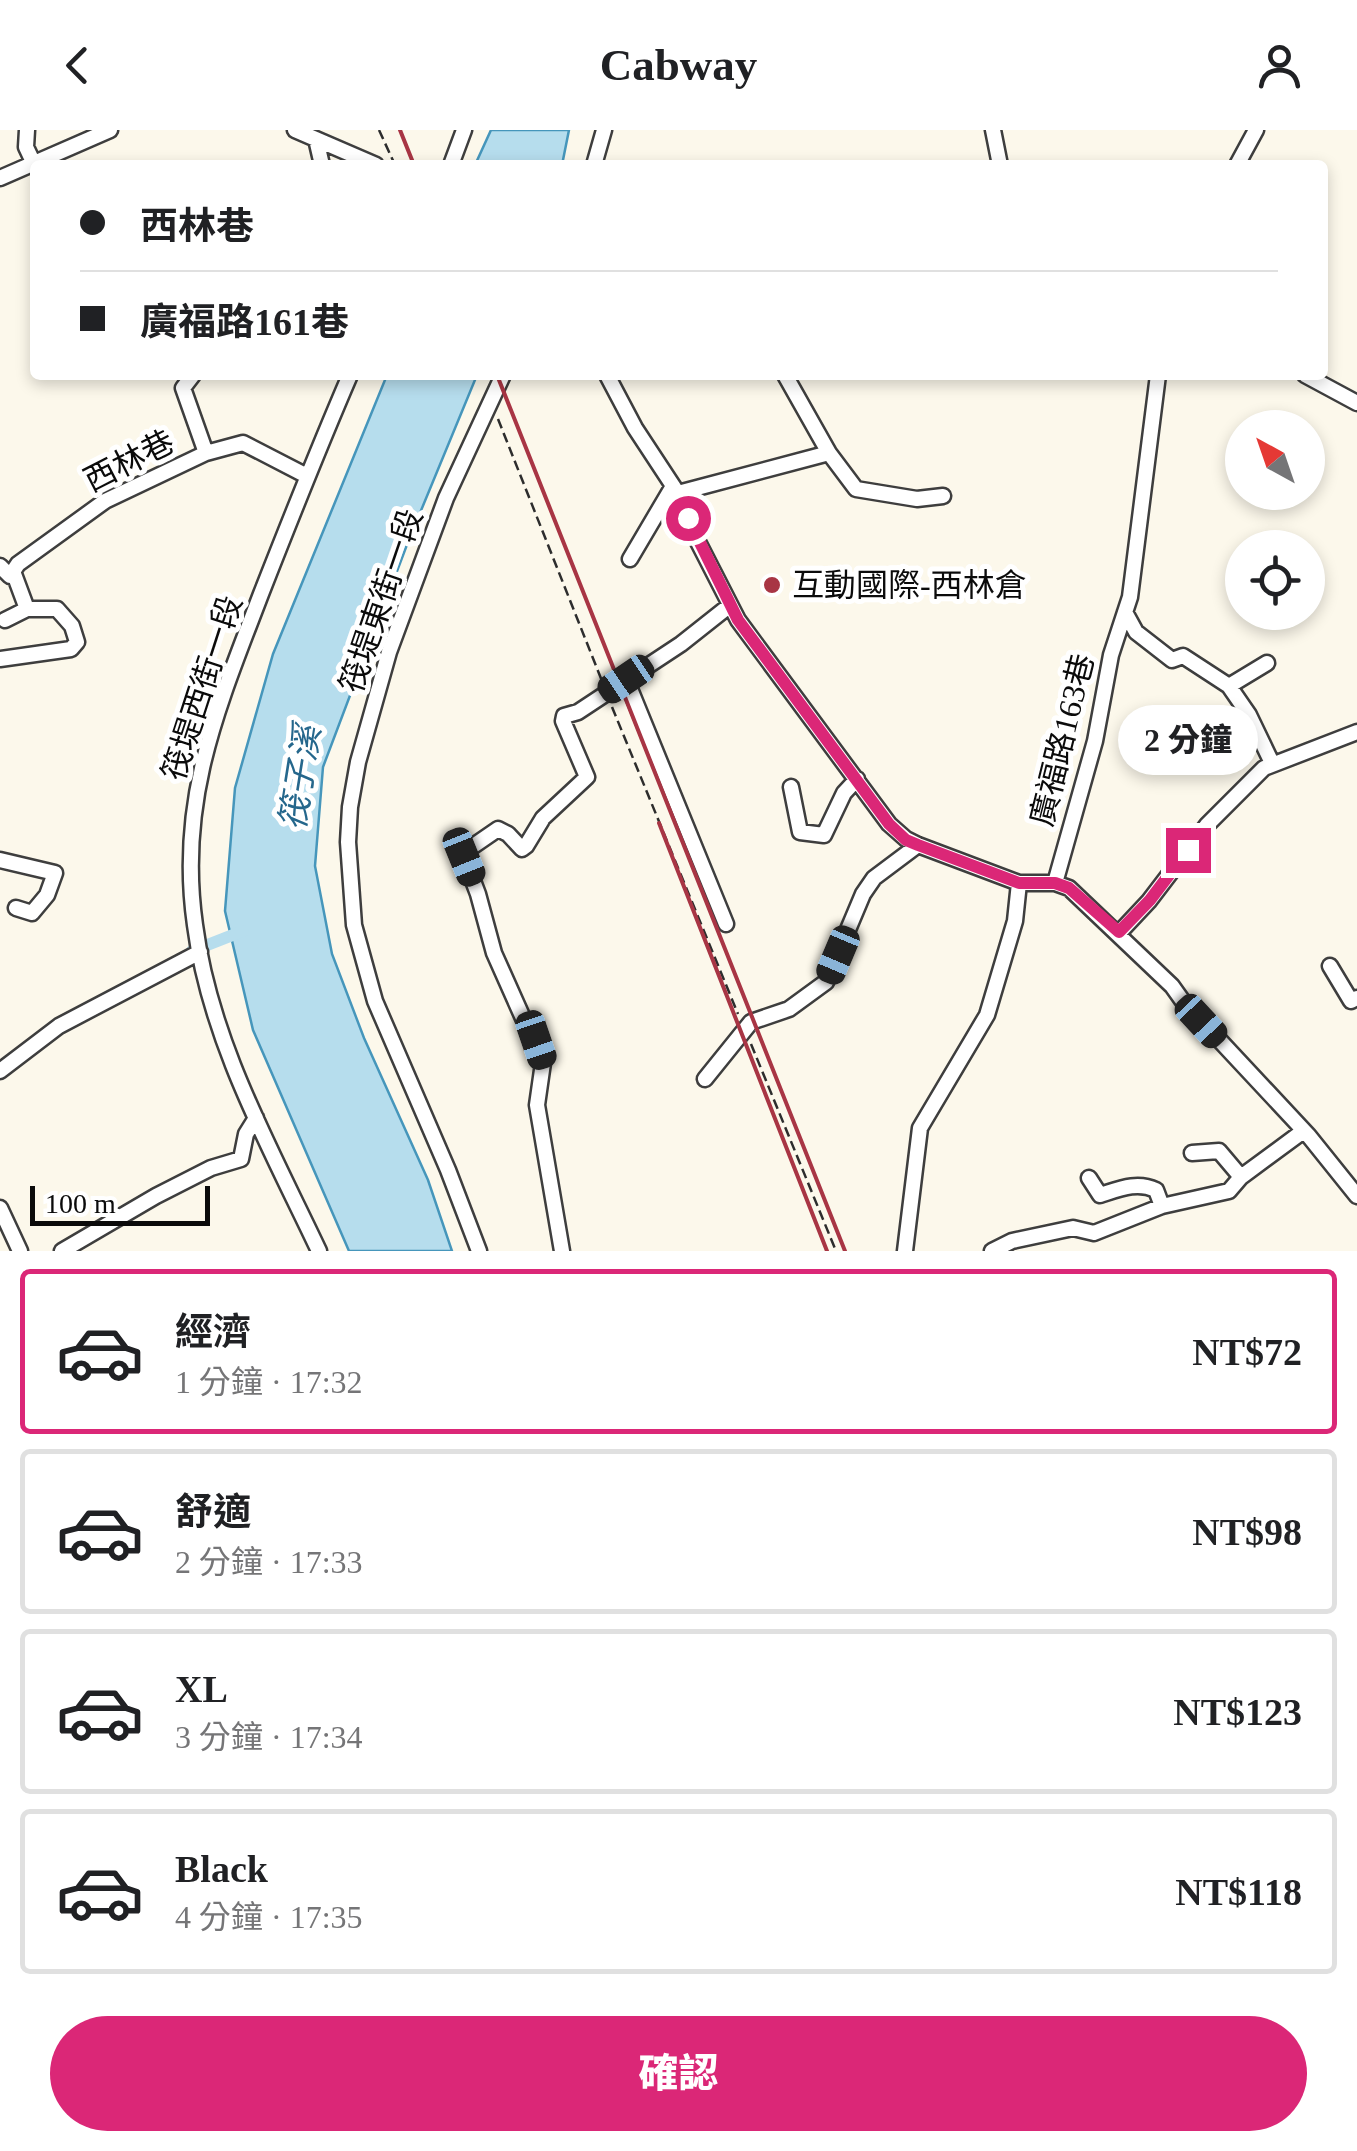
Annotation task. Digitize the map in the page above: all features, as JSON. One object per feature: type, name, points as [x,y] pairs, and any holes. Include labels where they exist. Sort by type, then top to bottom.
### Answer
[{"type":"street","points":[[27,130],[25,142],[32,160]]},
{"type":"street","points":[[43,160],[110,130]]},
{"type":"street","points":[[295,130],[364,160]]},
{"type":"street","points":[[453,160],[464,130]]},
{"type":"street","points":[[595,160],[604,130]]},
{"type":"street","points":[[993,130],[999,160]]},
{"type":"street","points":[[1240,160],[1256,130]]},
{"type":"street","points":[[316,139],[321,160]]},
{"type":"street","points":[[0,178],[30,166]]},
{"type":"street","name":"西林巷","points":[[26,609],[7,570],[105,501],[206,453],[183,388],[189,380]]},
{"type":"street","name":"筏堤西街一段","points":[[319,1251],[230,1063],[200,952],[192,901],[190,847],[200,768],[221,698],[348,380]]},
{"type":"street","name":"筏堤東街一段","points":[[479,1251],[375,1000],[354,926],[348,842],[358,762],[389,652],[446,498],[500,380]]},
{"type":"street","points":[[610,380],[639,434],[676,489],[730,606],[889,824],[906,840],[1019,883],[1055,883],[1069,888],[1172,986],[1331,1161],[1357,1196]]},
{"type":"street","points":[[788,380],[829,453],[862,492],[917,498],[943,496]]},
{"type":"street","name":"廣福路163巷","points":[[1055,883],[1095,741],[1118,628],[1126,612],[1157,380]]},
{"type":"street","points":[[1313,380],[1357,403]]},
{"type":"street","points":[[206,453],[243,443],[307,476]]},
{"type":"street","points":[[630,559],[676,489],[829,453]]},
{"type":"street","points":[[562,1251],[537,1105],[543,1062],[494,953],[464,857],[466,851],[498,829],[522,849],[548,812],[585,780],[586,770],[577,758],[562,721],[564,716],[578,712],[682,644],[730,606]]},
{"type":"street","points":[[0,659],[76,646],[72,626],[58,608],[26,609],[5,620]]},
{"type":"street","name":"廣福路163巷","points":[[1126,612],[1136,632],[1172,660],[1183,656],[1229,686]]},
{"type":"street","points":[[1267,663],[1229,686],[1249,715],[1272,763]]},
{"type":"street","points":[[626,679],[726,924]]},
{"type":"street","points":[[1119,932],[1150,900],[1207,825],[1272,763],[1357,732]]},
{"type":"street","points":[[791,787],[800,832],[824,835],[844,793],[856,778]]},
{"type":"street","points":[[705,1079],[751,1022],[789,1009],[826,982],[863,894],[874,878],[918,845]]},
{"type":"street","points":[[0,860],[55,873],[47,895],[32,912],[16,908]]},
{"type":"street","points":[[905,1251],[920,1128],[987,1015],[1015,921],[1019,883]]},
{"type":"street","points":[[0,1071],[59,1026],[200,952]]},
{"type":"street","points":[[1330,966],[1351,1001],[1357,998]]},
{"type":"street","points":[[62,1251],[156,1196],[211,1168],[241,1159],[246,1134],[256,1118]]},
{"type":"street","points":[[992,1251],[1026,1238],[1073,1228],[1094,1232],[1162,1206],[1229,1191],[1240,1177],[1302,1132]]},
{"type":"street","points":[[1192,1153],[1220,1151],[1240,1177]]},
{"type":"street","points":[[1089,1178],[1100,1195],[1123,1186],[1149,1186],[1156,1190],[1162,1206]]},
{"type":"street","points":[[0,1208],[20,1251]]},
{"type":"path","points":[[379,130],[393,160]]},
{"type":"path","points":[[490,400],[742,1023]]},
{"type":"path","points":[[750,1042],[836,1251]]},
{"type":"water","points":[[491,130],[569,130],[563,160],[477,160]]},
{"type":"water","name":"筏子溪","points":[[385,380],[475,380],[408,542],[323,767],[315,866],[332,954],[364,1038],[428,1180],[452,1251],[349,1251],[253,1030],[225,911],[235,788],[273,654]]},
{"type":"waterway","points":[[192,951],[243,931]]},
{"type":"railway","points":[[400,130],[412,160]]},
{"type":"railway","points":[[499,380],[845,1251]]},
{"type":"railway","points":[[659,823],[827,1251]]},
{"type":"place","name":"互動國際-西林倉","points":[[772,585]]},
{"type":"route","points":[[688,518],[738,620],[889,824],[906,840],[1019,883],[1055,883],[1069,888],[1119,932],[1150,900],[1188,850]]}]
